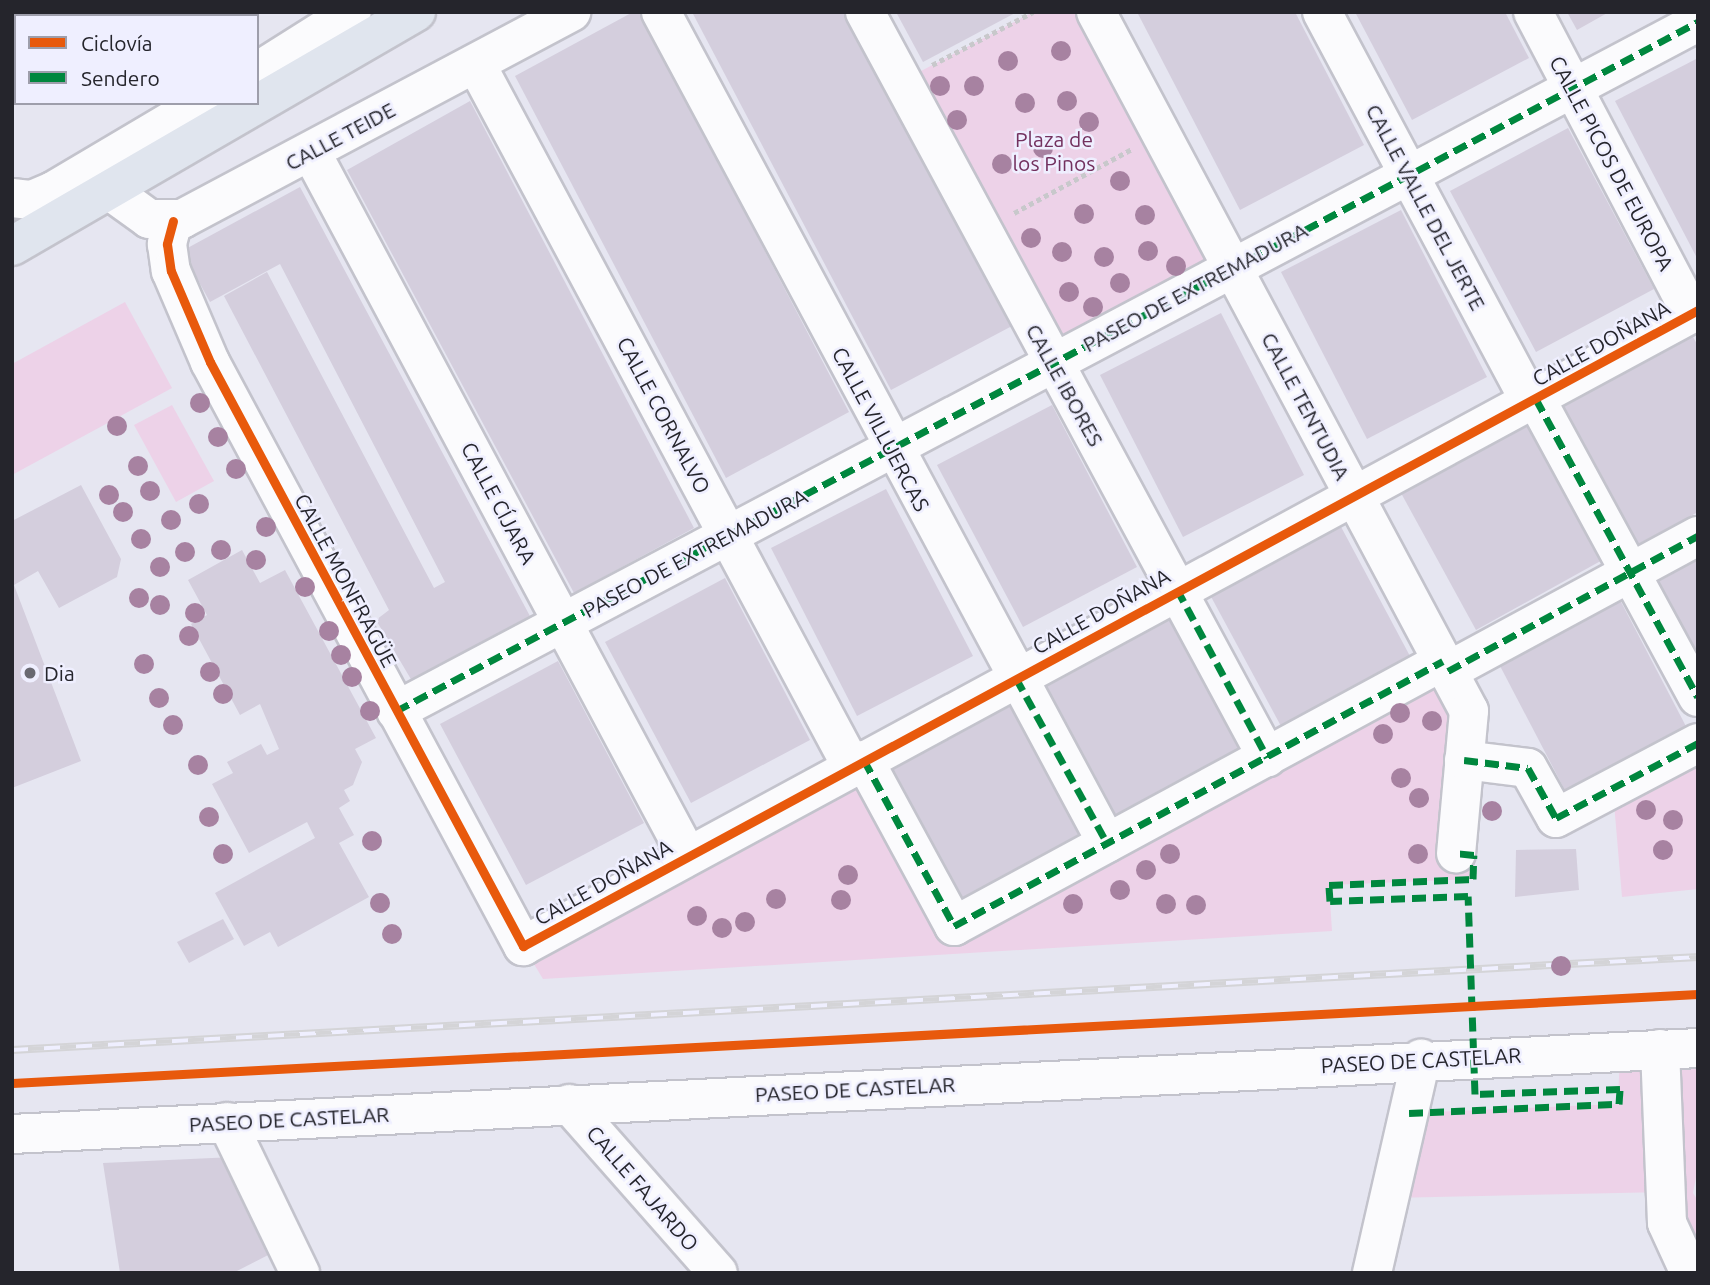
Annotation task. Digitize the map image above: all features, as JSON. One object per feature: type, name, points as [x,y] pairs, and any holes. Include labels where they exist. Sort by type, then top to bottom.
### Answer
[{"type":"main road","points":[[259,103],[416,12]]},
{"type":"main road","points":[[12,246],[256,105]]},
{"type":"street","points":[[259,71],[352,12]]},
{"type":"street","name":"CALLE TEIDE","points":[[173,221],[311,152],[571,12]]},
{"type":"street","name":"CALLE VILLUERCAS","points":[[661,12],[892,451],[1107,843]]},
{"type":"street","name":"CALLE IBORES","points":[[865,12],[1267,757]]},
{"type":"street","name":"CALLE TENTUDIA","points":[[1096,12],[1469,711],[1456,853]]},
{"type":"street","name":"CALLE VALLE DEL JERTE","points":[[1322,12],[1533,401],[1698,697]]},
{"type":"street","name":"CALLE PICOS DE EUROPA","points":[[1533,12],[1695,311]]},
{"type":"street","name":"PASEO DE EXTREMADURA","points":[[396,711],[727,534],[892,451],[1232,267],[1698,22]]},
{"type":"street","name":"CALLE CORNALVO","points":[[476,64],[727,534],[954,926],[1107,843]]},
{"type":"street","points":[[12,198],[33,200],[53,191],[199,105]]},
{"type":"street","name":"CALLE CÍJARA","points":[[311,152],[687,855]]},
{"type":"street","points":[[109,190],[132,212],[173,221]]},
{"type":"street","name":"CALLE MONFRAGÜE","points":[[173,221],[167,244],[171,271],[211,362],[523,946]]},
{"type":"street","name":"CALLE DOÑANA","points":[[523,946],[1177,589],[1533,401],[1695,311]]},
{"type":"street","points":[[1107,843],[1267,757],[1698,536]]},
{"type":"street","points":[[1464,760],[1528,768],[1556,818],[1698,743]]},
{"type":"street","name":"PASEO DE CASTELAR","points":[[12,1135],[1421,1059],[1698,1048]]},
{"type":"street","points":[[1660,1049],[1667,1223],[1690,1273]]},
{"type":"street","points":[[1372,1273],[1421,1059]]},
{"type":"street","name":"CALLE FAJARDO","points":[[569,1104],[718,1273]]},
{"type":"street","points":[[227,1122],[300,1273]]},
{"type":"path","points":[[902,81],[1033,12]]},
{"type":"path","points":[[982,231],[1160,133]]},
{"type":"green space","name":"Plaza de los Pinos","points":[[1033,12],[1096,12],[1232,267],[1053,363],[902,81]]},
{"type":"green space","points":[[125,302],[172,388],[12,475],[12,364]]},
{"type":"green space","points":[[172,405],[214,481],[176,502],[134,425]]},
{"type":"green space","points":[[1443,661],[1474,855],[1473,879],[1329,885],[1332,931],[543,979],[523,946],[864,760],[954,926]]},
{"type":"green space","points":[[1698,743],[1698,889],[1622,897],[1614,803]]},
{"type":"green space","points":[[1698,1048],[1698,1167],[1693,1193],[1698,1201],[1698,1273],[1665,1192],[1390,1198],[1409,1113],[1618,1104],[1620,1051]]},
{"type":"building","points":[[633,12],[640,12],[849,412],[726,478],[515,76]]},
{"type":"building","points":[[692,12],[846,12],[1012,326],[891,390]]},
{"type":"building","points":[[896,12],[1017,12],[923,62]]},
{"type":"building","points":[[1137,12],[1295,12],[1364,145],[1240,210]]},
{"type":"building","points":[[1355,12],[1505,12],[1529,58],[1412,120]]},
{"type":"building","points":[[1567,12],[1609,12],[1577,30]]},
{"type":"building","points":[[1698,58],[1698,260],[1615,101]]},
{"type":"building","points":[[470,101],[694,528],[574,593],[347,170]]},
{"type":"building","points":[[1568,128],[1654,289],[1536,352],[1450,191]]},
{"type":"building","points":[[300,187],[531,618],[412,681],[376,620],[389,610],[224,296],[267,272],[434,588],[445,582],[280,264],[210,302],[182,251]]},
{"type":"building","points":[[1401,210],[1487,377],[1367,439],[1281,272]]},
{"type":"building","points":[[1221,313],[1304,475],[1183,537],[1100,375]]},
{"type":"building","points":[[1692,335],[1698,346],[1698,512],[1633,547],[1559,407]]},
{"type":"building","points":[[1052,405],[1137,567],[1023,627],[937,465]]},
{"type":"building","points":[[1530,422],[1606,558],[1476,630],[1401,493]]},
{"type":"building","points":[[81,485],[121,559],[117,577],[59,608],[38,571],[14,585],[81,761],[12,788],[12,521]]},
{"type":"building","points":[[886,489],[973,656],[857,716],[771,548]]},
{"type":"building","points":[[1339,523],[1411,658],[1282,728],[1209,593]]},
{"type":"building","points":[[242,550],[260,583],[285,570],[376,738],[355,749],[362,762],[353,785],[344,790],[350,801],[339,808],[354,835],[339,843],[369,897],[278,947],[270,932],[244,946],[215,893],[315,838],[307,822],[249,853],[212,784],[233,773],[227,762],[261,744],[267,755],[279,749],[260,704],[240,715],[191,624],[207,615],[188,580]]},
{"type":"building","points":[[1698,557],[1698,655],[1657,579]]},
{"type":"building","points":[[725,578],[810,740],[691,803],[605,642]]},
{"type":"building","points":[[1620,600],[1690,734],[1569,798],[1499,664]]},
{"type":"building","points":[[1172,611],[1243,748],[1113,816],[1041,679]]},
{"type":"building","points":[[558,661],[644,823],[526,885],[440,724]]},
{"type":"building","points":[[1009,698],[1083,836],[957,904],[883,767]]},
{"type":"building","points":[[1576,849],[1579,890],[1515,897],[1516,850]]},
{"type":"building","points":[[223,919],[234,939],[189,963],[177,942]]},
{"type":"building","points":[[234,1157],[278,1250],[233,1273],[120,1273],[103,1163]]},
{"type":"railway","points":[[12,1050],[1698,957]]},
{"type":"marked path","points":[[396,711],[1698,22]]},
{"type":"marked path","points":[[1536,399],[1698,697]]},
{"type":"marked path","points":[[1448,671],[1698,536]]},
{"type":"marked path","points":[[1177,589],[1267,757]]},
{"type":"marked path","points":[[864,760],[954,926],[1443,661]]},
{"type":"marked path","points":[[1016,678],[1107,843]]},
{"type":"marked path","points":[[1464,760],[1528,768],[1556,818],[1698,743]]},
{"type":"marked path","points":[[1409,1113],[1619,1104],[1620,1089],[1475,1094],[1468,896],[1330,901],[1329,885],[1473,879],[1474,855],[1456,853]]},
{"type":"cycle path","points":[[173,221],[167,244],[171,271],[210,362],[523,946],[1698,310]]},
{"type":"cycle path","points":[[12,1083],[1698,994]]},
{"type":"place","name":"Dia","points":[[30,673]]}]
